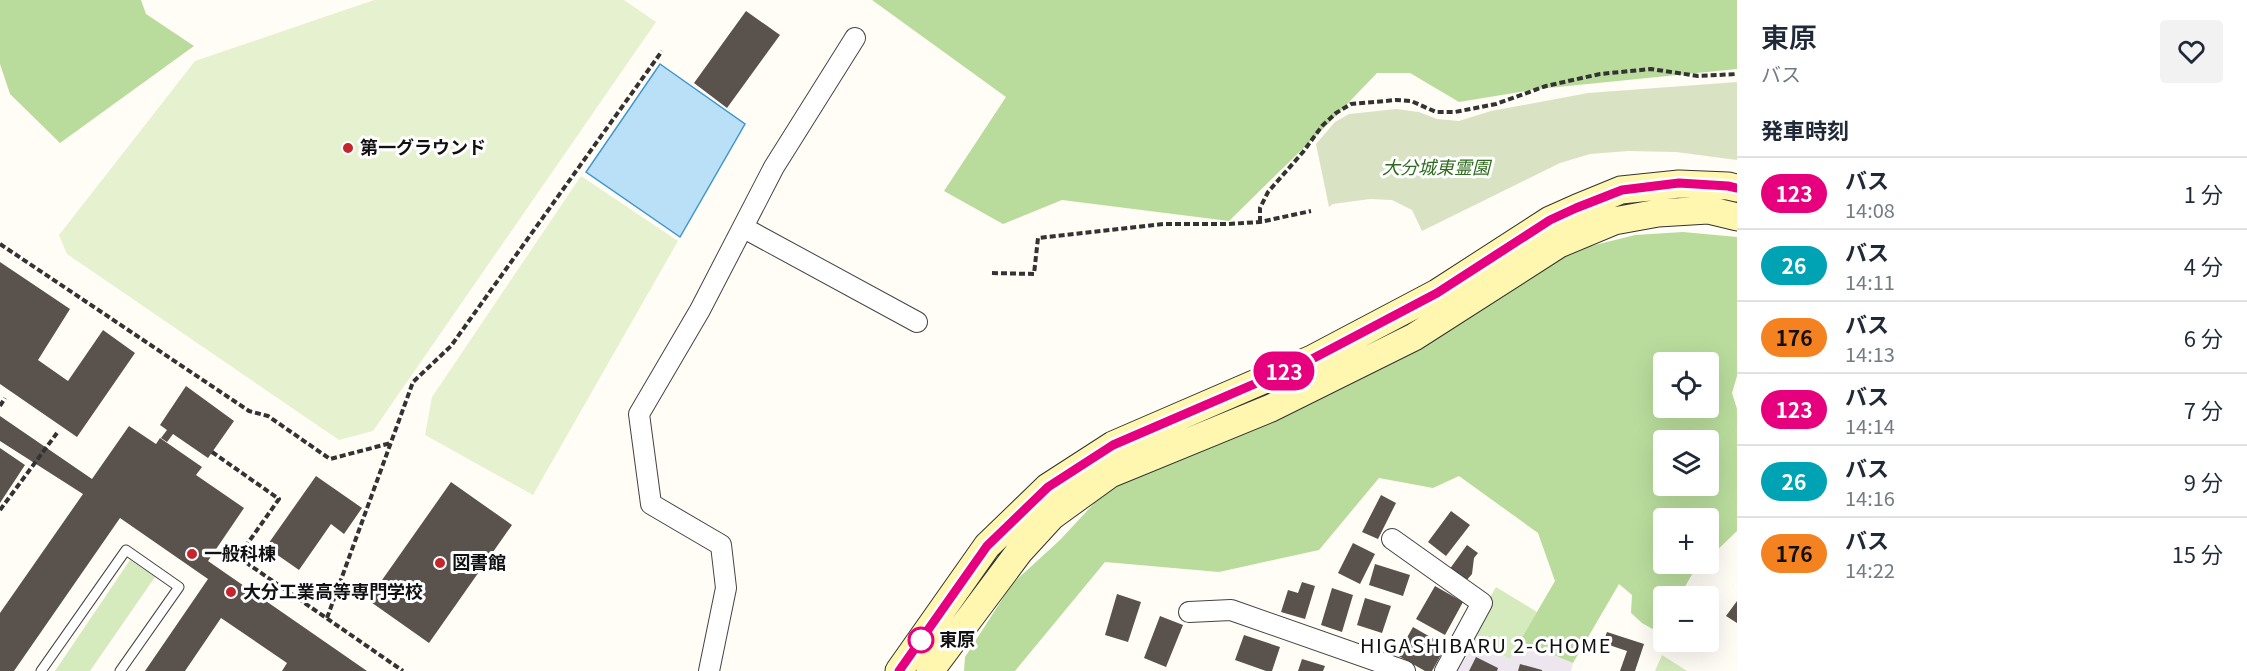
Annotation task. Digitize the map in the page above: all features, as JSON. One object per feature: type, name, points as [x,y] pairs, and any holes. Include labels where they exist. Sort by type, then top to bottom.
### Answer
[{"type":"street","points":[[708,671],[726,588],[721,545],[651,504],[639,414],[744,228],[774,167],[855,38]]},
{"type":"street","points":[[899,671],[987,546],[1048,487],[1113,445],[1312,359],[1437,293],[1550,220],[1576,208],[1622,190],[1679,183],[1737,188]]},
{"type":"street","points":[[930,671],[986,594],[1039,530],[1052,516],[1110,474],[1271,408],[1414,337],[1559,244],[1614,221],[1658,213],[1708,210],[1737,218]]},
{"type":"street","points":[[744,228],[917,322]]},
{"type":"street","points":[[1392,539],[1482,603],[1445,671]]},
{"type":"street","points":[[1189,612],[1231,610],[1404,671]]},
{"type":"lane","points":[[41,671],[126,550],[179,587],[120,671]]},
{"type":"path","points":[[327,618],[414,382],[451,346],[662,51]]},
{"type":"path","points":[[1260,222],[1260,208],[1268,192],[1322,126],[1336,112],[1351,104],[1411,101],[1436,112],[1455,112],[1496,104],[1546,86],[1600,74],[1651,69],[1698,76],[1737,74]]},
{"type":"path","points":[[992,273],[1034,274],[1038,238],[1164,224],[1228,225],[1260,222],[1311,211]]},
{"type":"path","points":[[0,244],[249,411],[268,416],[330,459],[391,442]]},
{"type":"path","points":[[0,406],[6,398]]},
{"type":"path","points":[[0,510],[57,433]]},
{"type":"path","points":[[212,452],[279,499],[238,557],[403,671]]},
{"type":"shaded area","points":[[1467,637],[1510,659],[1520,641],[1573,663],[1571,671],[1450,671]]},
{"type":"green space","points":[[0,0],[141,0],[146,14],[194,46],[60,143],[10,94],[0,64]]},
{"type":"green space","name":"第一グラウンド","points":[[374,0],[624,0],[656,22],[373,431],[339,440],[67,254],[59,235],[195,61]]},
{"type":"green space","points":[[872,0],[1737,0],[1737,69],[1538,89],[1459,102],[1410,73],[1377,73],[1229,221],[1062,200],[1003,224],[944,191],[1006,97]]},
{"type":"green space","name":"大分城東霊園","points":[[1737,82],[1737,160],[1676,152],[1628,151],[1590,154],[1560,163],[1422,231],[1412,210],[1392,200],[1370,199],[1333,204],[1329,207],[1316,144],[1335,122],[1349,114],[1396,109],[1419,112],[1437,119],[1459,121],[1491,111],[1588,93]]},
{"type":"green space","points":[[581,176],[678,241],[533,495],[425,435],[432,397]]},
{"type":"green space","points":[[1683,232],[1737,237],[1737,376],[1732,393],[1737,409],[1737,531],[1719,548],[1719,508],[1653,508],[1653,574],[1692,574],[1685,586],[1653,586],[1653,629],[1631,613],[1632,595],[1619,584],[1573,663],[1520,641],[1555,581],[1538,533],[1459,476],[1433,488],[1379,478],[1319,550],[1219,572],[1105,562],[1015,671],[964,671],[965,657],[1012,584],[1060,540],[1124,471],[1571,251],[1635,235]]},
{"type":"green space","points":[[130,560],[155,577],[90,671],[55,671]]},
{"type":"green space","points":[[1496,587],[1537,612],[1510,659],[1467,637]]},
{"type":"green space","points":[[1662,655],[1687,671],[1655,671]]},
{"type":"water","points":[[660,64],[745,124],[680,237],[586,172]]},
{"type":"building","points":[[746,11],[780,35],[727,108],[694,83]]},
{"type":"building","points":[[0,262],[70,309],[38,360],[68,381],[103,330],[135,353],[77,437],[0,384]]},
{"type":"building","points":[[186,386],[234,421],[208,458],[173,434],[167,442],[161,438],[167,430],[160,425]]},
{"type":"building","points":[[0,416],[92,479],[129,426],[156,444],[160,438],[202,467],[196,475],[244,508],[208,561],[367,671],[282,671],[287,663],[221,618],[185,671],[145,671],[208,579],[120,518],[14,671],[0,671],[0,613],[83,494],[0,441]]},
{"type":"building","points":[[0,448],[25,465],[0,503]]},
{"type":"building","points":[[316,476],[362,508],[344,534],[331,524],[299,570],[266,547]]},
{"type":"building","name":"図書館","points":[[451,482],[512,525],[429,643],[368,600]]},
{"type":"building","points":[[1381,495],[1396,503],[1378,539],[1362,532]]},
{"type":"building","points":[[1451,511],[1470,525],[1446,556],[1428,542]]},
{"type":"building","points":[[1353,543],[1375,554],[1360,584],[1338,573]]},
{"type":"building","points":[[1467,545],[1478,553],[1474,558],[1472,574],[1466,581],[1449,570]]},
{"type":"building","points":[[1375,564],[1410,575],[1403,596],[1369,585]]},
{"type":"building","points":[[1302,582],[1315,586],[1305,619],[1281,612],[1288,590],[1298,593]]},
{"type":"building","points":[[1435,586],[1463,602],[1445,635],[1416,619]]},
{"type":"building","points":[[1332,588],[1353,595],[1342,632],[1321,625]]},
{"type":"building","points":[[1117,594],[1141,602],[1128,642],[1105,635]]},
{"type":"building","points":[[1365,598],[1391,606],[1382,633],[1357,625]]},
{"type":"building","points":[[1737,601],[1737,623],[1726,616]]},
{"type":"building","points":[[1160,616],[1183,625],[1166,667],[1144,658]]},
{"type":"building","points":[[1413,627],[1446,646],[1432,671],[1425,671],[1397,655]]},
{"type":"building","points":[[1607,632],[1644,644],[1635,671],[1620,671],[1627,651],[1603,643]]},
{"type":"building","points":[[1244,635],[1280,647],[1272,671],[1235,660]]},
{"type":"building","points":[[1476,657],[1498,668],[1497,671],[1469,671]]},
{"type":"building","points":[[1302,659],[1325,666],[1323,671],[1298,671]]},
{"type":"building","points":[[1520,664],[1542,670],[1542,671],[1518,671]]},
{"type":"bus line","name":"123","points":[[899,671],[987,546],[1048,487],[1113,445],[1312,359],[1437,293],[1550,220],[1576,208],[1622,190],[1679,183],[1737,188]]},
{"type":"place","name":"第一グラウンド","points":[[348,148]]},
{"type":"place","name":"一般科棟","points":[[192,554]]},
{"type":"place","name":"図書館","points":[[440,563]]},
{"type":"place","name":"大分工業高等専門学校","points":[[231,592]]},
{"type":"place","name":"東原","points":[[921,640]]},
{"type":"district","name":"HIGASHIBARU 2-CHOME","points":[[1486,646]]}]
